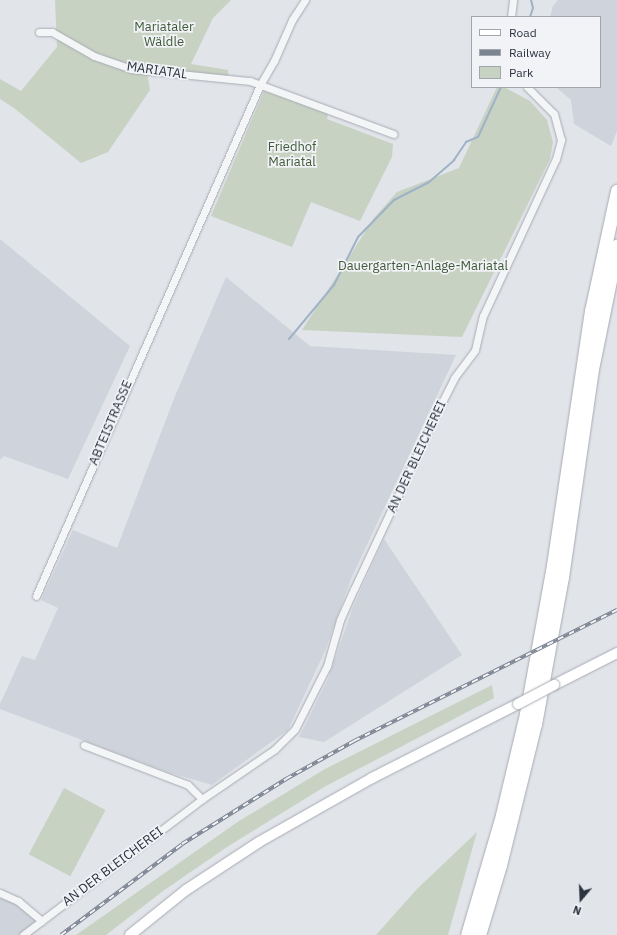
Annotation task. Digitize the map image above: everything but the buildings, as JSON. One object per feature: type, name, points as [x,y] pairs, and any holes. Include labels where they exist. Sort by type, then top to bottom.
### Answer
[{"type":"highway","points":[[467,935],[500,822],[528,706],[552,573],[591,311],[617,191]]},
{"type":"highway","points":[[479,935],[500,865],[535,724],[560,584],[592,369],[617,246]]},
{"type":"street","points":[[260,85],[274,61],[292,20],[305,0]]},
{"type":"street","points":[[511,16],[513,0]]},
{"type":"street","name":"MARIATAL","points":[[38,32],[52,32],[94,56],[131,69],[250,81],[393,134]]},
{"type":"street","name":"ABTEISTRASSE","points":[[36,596],[80,499],[143,346],[260,85]]},
{"type":"street","name":"AN DER BLEICHEREI","points":[[23,935],[202,799],[275,749],[295,729],[327,666],[340,620],[437,412],[454,378],[474,350],[483,316],[556,159],[561,140],[554,114],[528,88]]},
{"type":"street","points":[[130,935],[186,890],[259,842],[372,778],[617,653]]},
{"type":"street","points":[[84,745],[188,785],[202,799]]},
{"type":"street","points":[[0,893],[18,901],[42,921]]},
{"type":"shaded area","points":[[558,0],[617,0],[617,131],[611,146],[574,124],[571,100],[557,88],[601,88],[601,16],[550,16],[553,6]]},
{"type":"shaded area","points":[[0,239],[130,346],[68,479],[4,456],[0,460]]},
{"type":"shaded area","points":[[226,277],[310,346],[456,355],[351,579],[325,651],[288,730],[212,785],[167,772],[0,709],[0,704],[22,656],[35,660],[58,608],[41,600],[73,530],[117,548],[175,396]]},
{"type":"shaded area","points":[[384,539],[462,655],[324,742],[299,737],[328,679],[353,607]]},
{"type":"shaded area","points":[[0,894],[29,911],[39,921],[21,935],[0,935]]},
{"type":"green space","name":"Mariataler Wäldle","points":[[55,0],[231,0],[213,18],[191,64],[228,70],[229,79],[147,73],[150,90],[108,152],[81,163],[14,108],[0,99],[0,79],[21,91],[57,47]]},
{"type":"green space","name":"Dauergarten-Anlage-Mariatal","points":[[497,88],[506,88],[530,101],[547,120],[553,142],[550,159],[462,337],[302,330],[374,218],[397,192],[459,168]]},
{"type":"green space","name":"Friedhof Mariatal","points":[[264,91],[321,111],[328,114],[327,119],[393,144],[392,157],[360,221],[311,202],[292,247],[211,216]]},
{"type":"green space","points":[[492,685],[494,698],[324,787],[227,847],[163,891],[106,935],[76,935],[239,821],[325,769]]},
{"type":"green space","points":[[64,788],[105,810],[70,876],[29,854]]},
{"type":"green space","points":[[477,832],[448,935],[376,935],[417,889]]},
{"type":"waterway","points":[[530,16],[533,8],[531,0]]},
{"type":"waterway","points":[[289,339],[334,285],[358,237],[394,200],[428,183],[454,160],[466,142],[478,137],[501,88]]},
{"type":"railway","points":[[61,935],[182,844],[286,779],[354,741],[617,610]]}]
